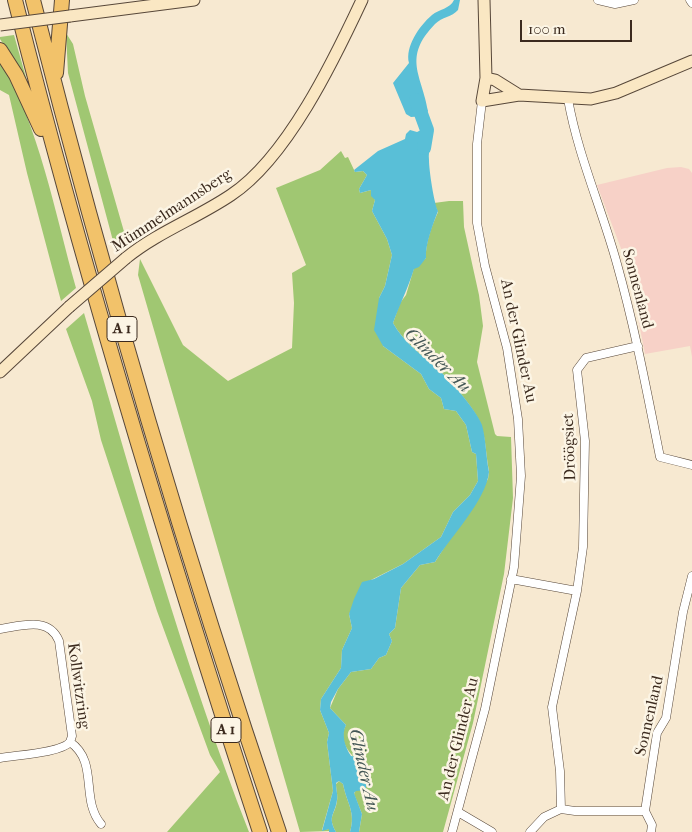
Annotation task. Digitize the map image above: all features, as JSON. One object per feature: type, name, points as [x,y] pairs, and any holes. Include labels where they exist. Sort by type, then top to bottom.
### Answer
[{"type":"highway","name":"A 1","points":[[14,0],[58,167],[132,427],[193,627],[260,832]]},
{"type":"highway","name":"A 1","points":[[33,0],[55,88],[119,318],[190,558],[279,832]]},
{"type":"highway","points":[[55,88],[58,30],[62,0]]},
{"type":"highway","points":[[0,50],[16,75],[58,167]]},
{"type":"street","points":[[0,25],[194,0]]},
{"type":"street","name":"Mümmelmannsberg","points":[[0,372],[69,307],[126,258],[150,240],[232,195],[269,160],[283,143],[310,99],[362,0]]},
{"type":"street","name":"An der Glinder Au","points":[[452,832],[485,709],[511,579],[521,476],[518,419],[507,348],[485,266],[477,223],[477,144],[486,78],[484,0]]},
{"type":"street","points":[[598,0],[616,4],[634,0]]},
{"type":"street","points":[[482,100],[519,95],[591,99],[616,92],[692,61]]},
{"type":"street","points":[[486,78],[495,80],[519,95]]},
{"type":"street","name":"Sonnenland","points":[[568,99],[575,134],[617,263],[638,346],[660,458],[692,465]]},
{"type":"street","name":"Dröögsiet","points":[[561,809],[558,749],[552,707],[577,592],[583,547],[586,500],[585,441],[578,370],[586,358],[638,346]]},
{"type":"street","name":"Sonnenland","points":[[651,832],[652,825],[645,811],[657,733],[666,718],[683,612],[692,576]]},
{"type":"street","points":[[511,579],[577,592]]},
{"type":"street","name":"Kollwitzring","points":[[0,629],[42,625],[55,633],[59,641],[72,736],[66,746],[0,758]]},
{"type":"street","name":"Kollwitzring","points":[[70,742],[80,749],[85,758],[93,815],[101,824]]},
{"type":"street","points":[[530,832],[544,817],[561,809],[575,811],[645,811]]},
{"type":"street","points":[[458,812],[492,832]]},
{"type":"shaded area","points":[[681,167],[689,169],[692,173],[692,357],[690,346],[645,354],[628,267],[597,185],[667,168]]},
{"type":"green space","points":[[66,33],[73,44],[85,96],[125,235],[116,252],[68,73]]},
{"type":"green space","points":[[14,35],[27,81],[0,39],[0,37]]},
{"type":"green space","points":[[0,59],[14,85],[36,141],[76,288],[61,301],[27,173],[9,95],[0,90]]},
{"type":"green space","points":[[341,151],[345,158],[348,157],[355,172],[363,171],[367,175],[359,189],[360,193],[371,190],[375,200],[372,211],[387,239],[392,255],[385,286],[379,298],[383,346],[421,374],[429,389],[441,398],[444,409],[456,411],[466,425],[472,452],[476,454],[478,481],[470,495],[453,512],[441,537],[403,564],[369,581],[349,614],[352,628],[342,650],[341,668],[321,699],[320,710],[329,733],[327,742],[333,791],[322,830],[329,829],[330,831],[300,832],[138,275],[140,259],[183,345],[228,381],[292,348],[294,303],[292,273],[306,265],[276,188],[320,170]]},
{"type":"green space","points":[[463,201],[464,227],[479,295],[483,326],[477,362],[495,434],[497,436],[511,437],[513,498],[504,574],[473,723],[443,832],[359,832],[362,814],[354,794],[362,775],[362,765],[349,752],[344,742],[343,736],[346,725],[330,708],[338,689],[351,672],[371,669],[379,658],[386,655],[392,641],[389,634],[395,628],[401,588],[420,565],[435,562],[488,479],[489,471],[484,436],[478,418],[453,385],[406,341],[393,323],[400,303],[406,295],[414,268],[426,258],[431,229],[438,212],[434,203]]},
{"type":"green space","points":[[84,313],[181,639],[249,832],[167,832],[220,772],[210,755],[157,611],[101,440],[92,401],[66,329]]},
{"type":"green space","points":[[339,781],[343,784],[351,813],[352,825],[350,832],[336,832],[333,827],[332,816],[337,799],[336,784]]},
{"type":"water","points":[[454,0],[460,0],[458,10],[435,24],[419,47],[417,67],[428,111],[425,116],[411,117],[406,114],[393,83],[409,63],[408,57],[411,44],[422,25],[432,15],[450,5]]},
{"type":"water","points":[[423,129],[431,131],[429,165],[433,194],[438,211],[428,241],[426,258],[419,267],[414,269],[393,323],[406,341],[446,377],[474,410],[482,425],[489,472],[475,507],[435,562],[420,565],[401,588],[395,628],[389,634],[392,641],[386,655],[379,658],[371,669],[351,672],[331,702],[330,708],[346,725],[344,741],[347,749],[351,756],[358,757],[362,765],[362,775],[366,779],[366,790],[354,793],[362,814],[359,832],[350,832],[352,819],[350,808],[343,784],[339,781],[336,783],[337,798],[332,822],[336,832],[329,832],[329,829],[322,831],[333,791],[327,742],[329,733],[320,710],[321,699],[341,668],[342,650],[352,628],[349,614],[354,599],[362,582],[374,579],[403,564],[441,537],[453,512],[470,495],[478,481],[476,454],[472,452],[466,425],[456,411],[444,409],[441,398],[429,389],[421,374],[383,346],[374,330],[379,298],[385,286],[392,255],[387,239],[372,211],[375,200],[371,196],[371,190],[360,193],[359,189],[367,175],[363,171],[355,172],[354,170],[378,151],[405,139],[406,134],[410,130],[417,132]]},
{"type":"waterway","name":"Glinder Au","points":[[416,100],[427,130],[424,148]]}]
